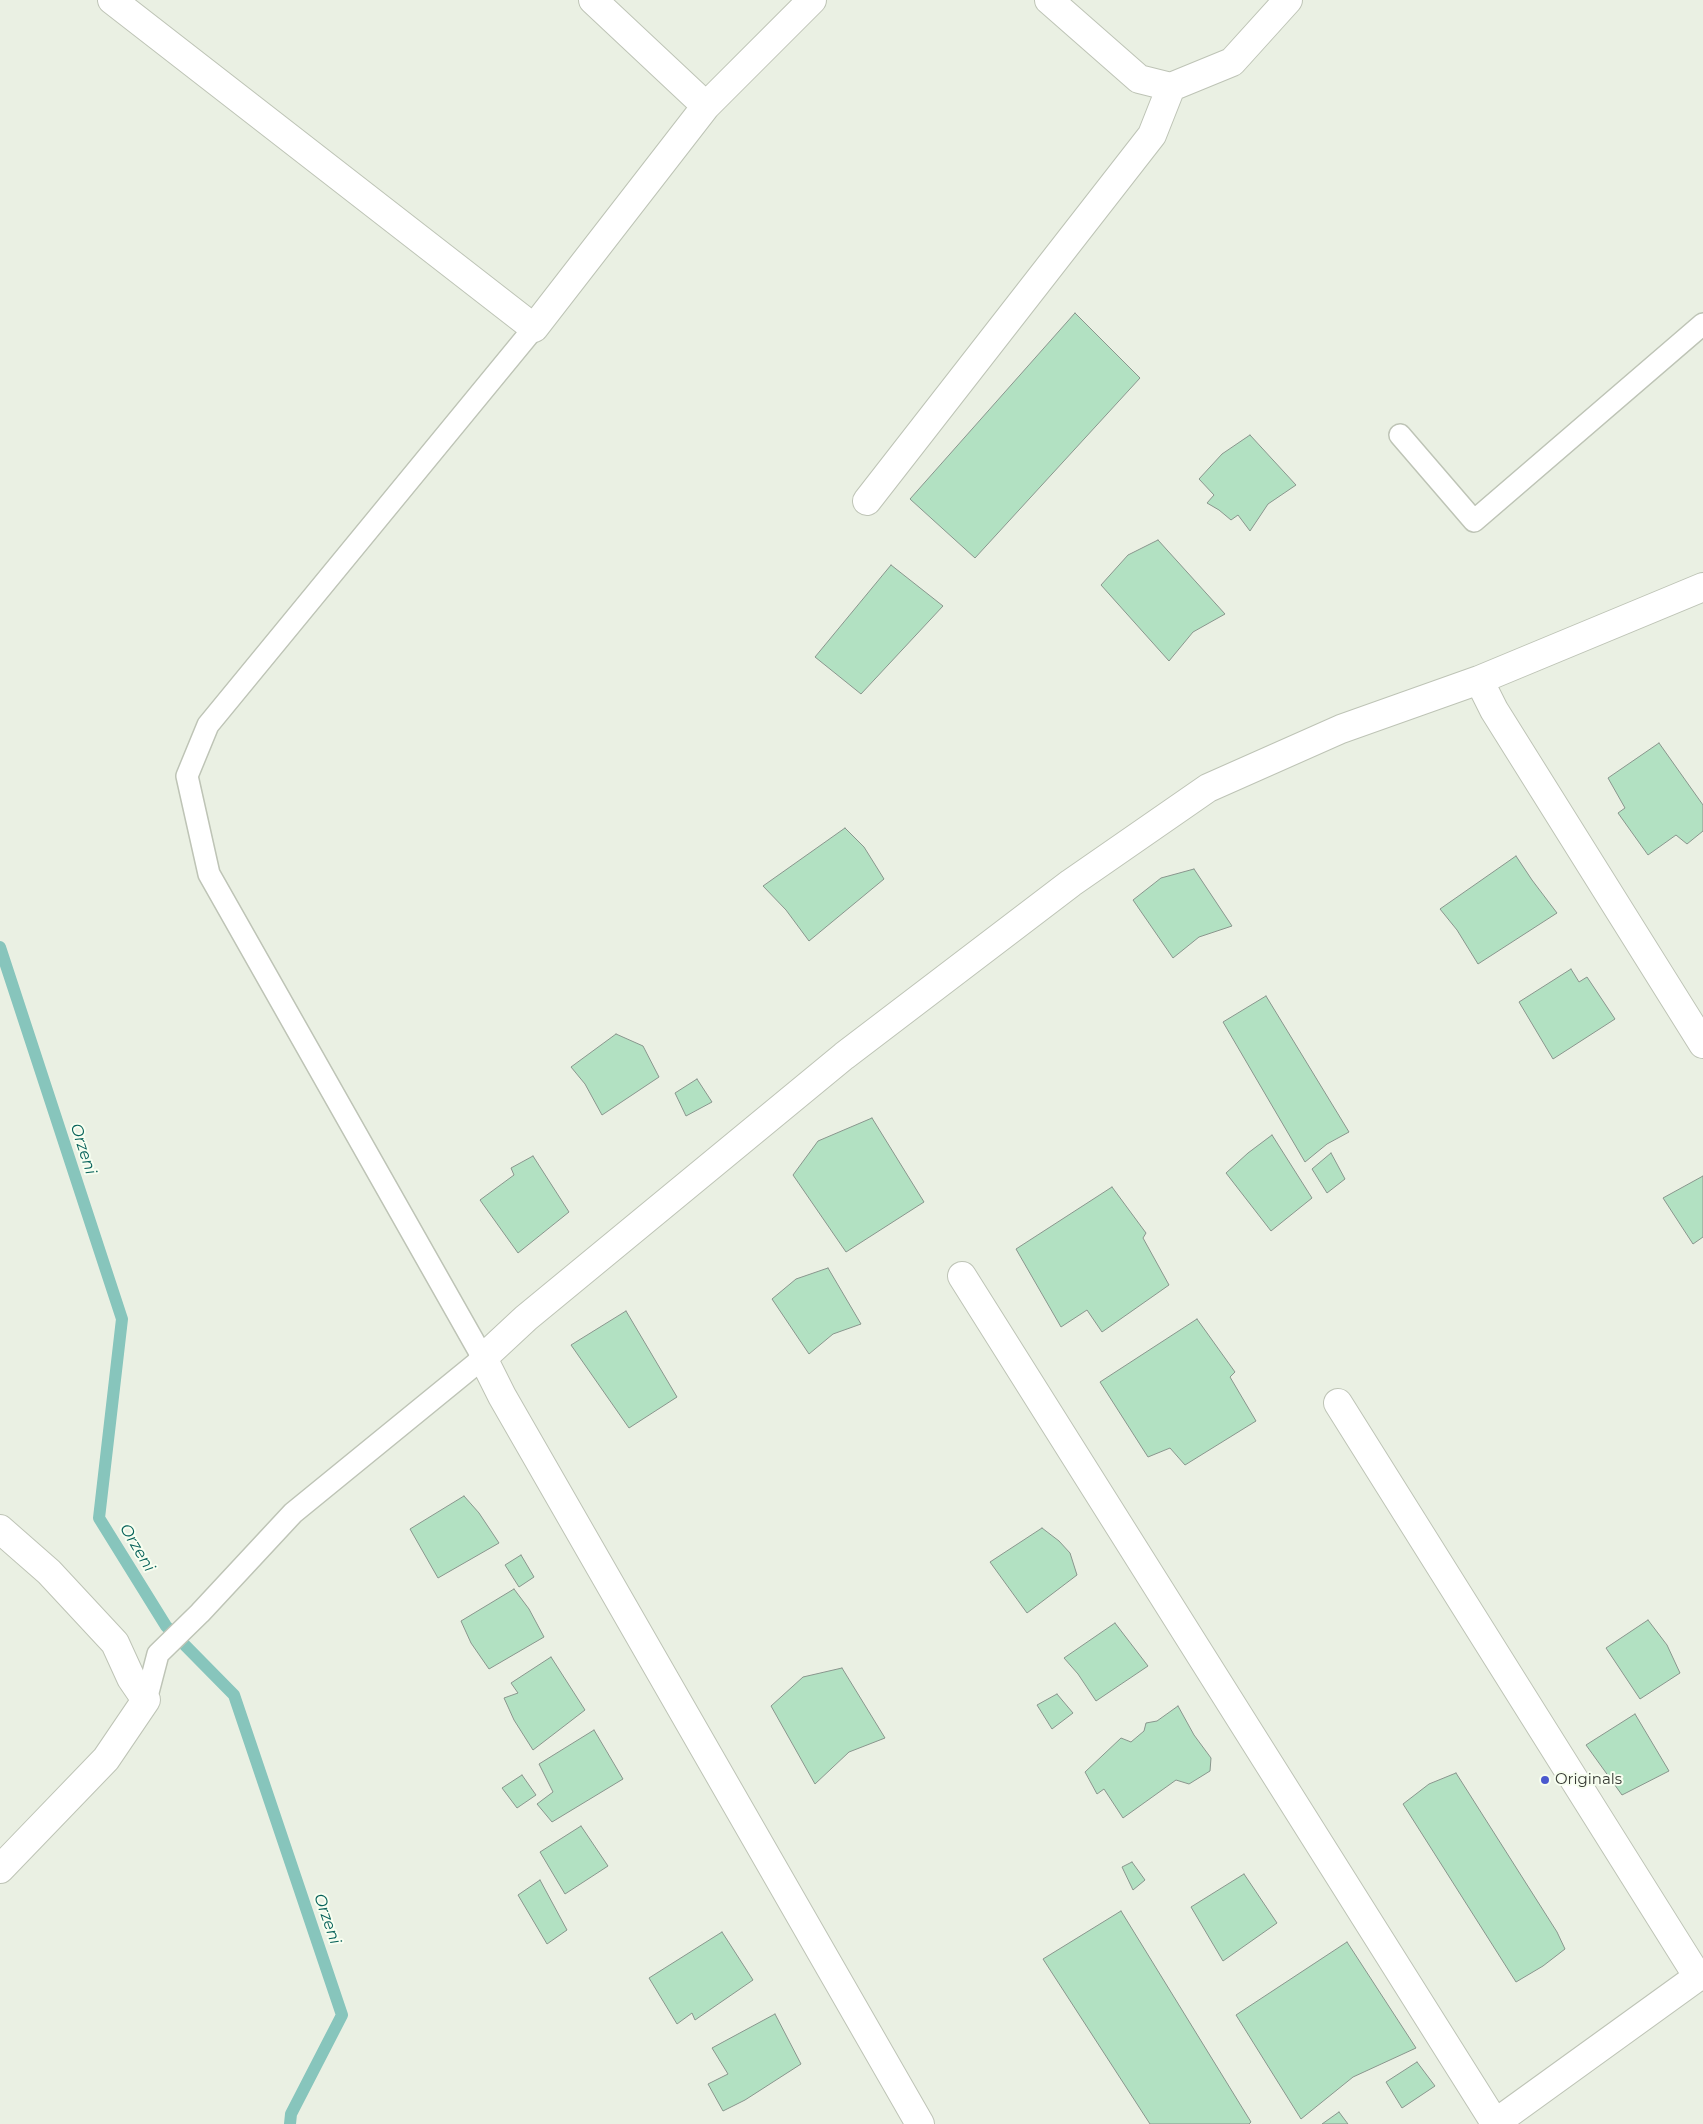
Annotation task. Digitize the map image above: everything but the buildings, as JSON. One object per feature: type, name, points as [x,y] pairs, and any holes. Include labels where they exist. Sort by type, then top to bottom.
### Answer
[{"type":"street","points":[[112,0],[534,328],[706,106],[812,0]]},
{"type":"street","points":[[593,0],[706,106]]},
{"type":"street","points":[[1049,0],[1139,79],[1170,87],[1232,62],[1288,0]]},
{"type":"street","points":[[867,501],[1152,136],[1170,87]]},
{"type":"street","points":[[920,2124],[502,1396],[483,1358],[526,1318],[844,1056],[1071,883],[1208,788],[1340,729],[1480,680],[1703,587]]},
{"type":"street","points":[[1480,680],[1494,710],[1703,1044]]},
{"type":"street","points":[[962,1276],[1495,2124],[1700,1975],[1338,1403]]},
{"type":"street","points":[[0,1529],[49,1572],[115,1643],[130,1678],[146,1700],[106,1758],[0,1869]]},
{"type":"lane","points":[[1400,435],[1474,521],[1703,324]]},
{"type":"lane","points":[[146,1700],[158,1654],[200,1613],[293,1513],[483,1358],[209,874],[186,776],[208,725],[534,328]]},
{"type":"waterway","name":"Orzeni","points":[[0,947],[122,1319],[99,1518],[166,1626],[234,1695],[342,2015],[291,2114],[290,2124]]},
{"type":"place","name":"Originals","points":[[1545,1780]]}]
